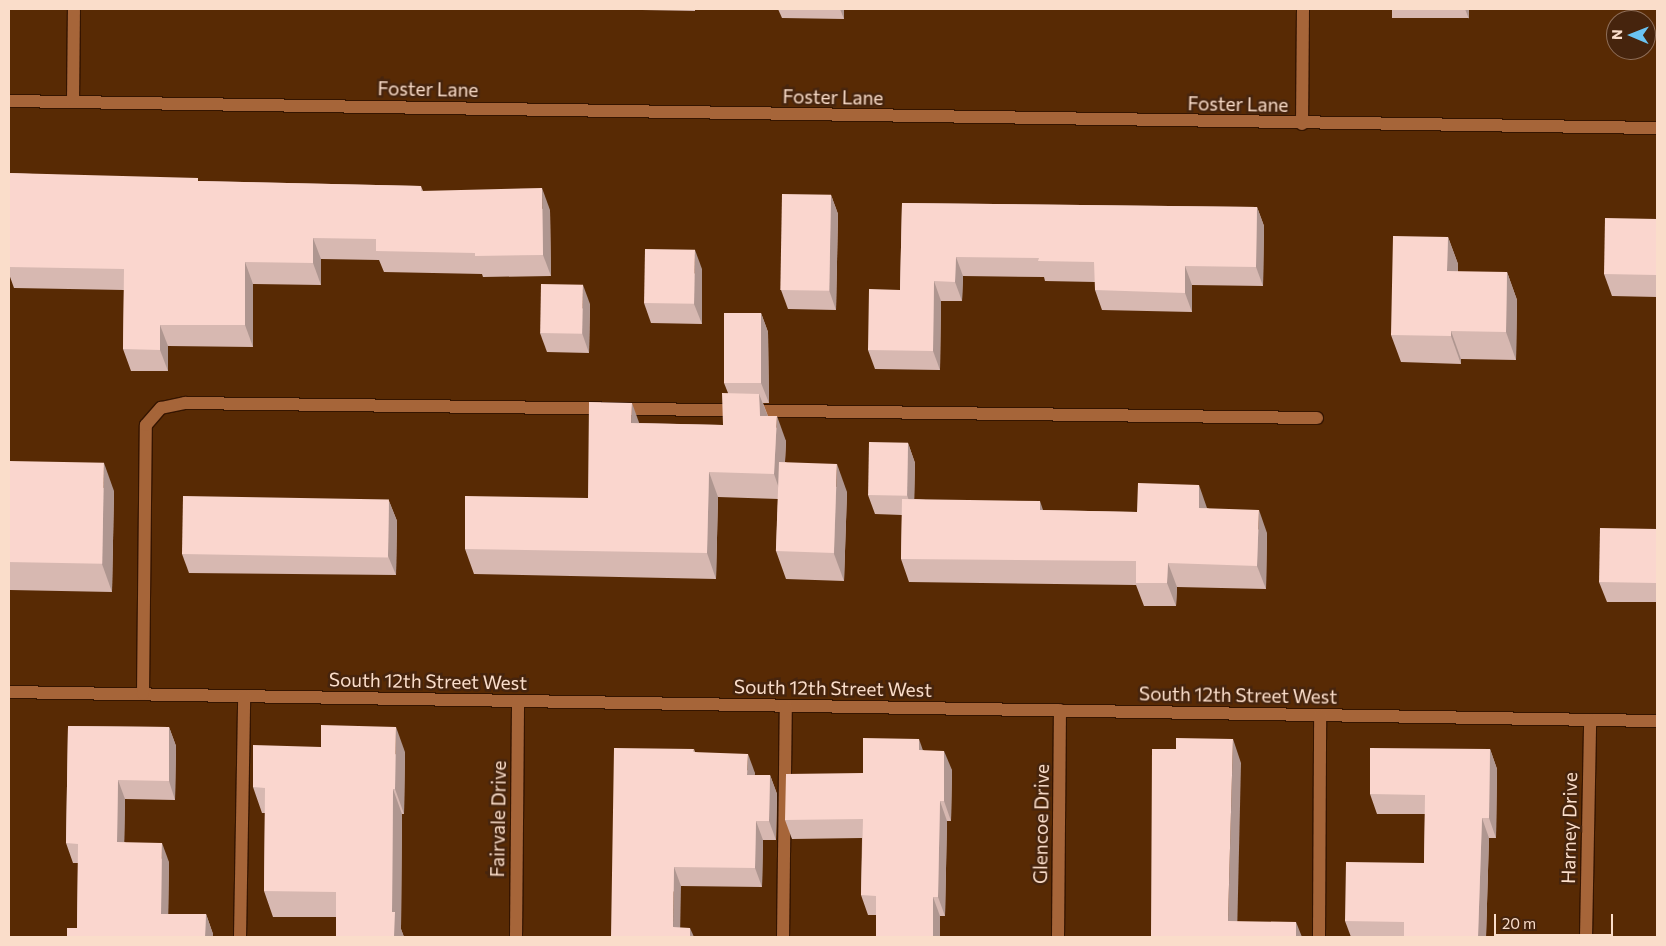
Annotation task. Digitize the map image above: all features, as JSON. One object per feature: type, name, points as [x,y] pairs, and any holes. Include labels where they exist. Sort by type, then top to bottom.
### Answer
[{"type":"street","points":[[73,101],[74,9]]},
{"type":"street","points":[[1302,124],[1303,9]]},
{"type":"street","name":"Foster Lane","points":[[9,101],[1302,124],[1657,128]]},
{"type":"street","points":[[143,694],[146,425],[161,408],[185,403],[1317,418]]},
{"type":"street","name":"South 12th Street West","points":[[9,692],[1657,721]]},
{"type":"street","points":[[240,937],[244,696]]},
{"type":"street","name":"Fairvale Drive","points":[[516,937],[518,701]]},
{"type":"street","points":[[783,937],[786,706]]},
{"type":"street","name":"Glencoe Drive","points":[[1058,937],[1060,710]]},
{"type":"street","points":[[1319,937],[1320,715]]},
{"type":"street","name":"Harney Drive","points":[[1586,937],[1590,720]]},
{"type":"building","points":[[9,173],[198,178],[198,181],[421,186],[421,191],[542,188],[543,255],[475,256],[475,253],[376,251],[376,239],[313,238],[313,263],[245,262],[245,325],[160,325],[160,350],[123,349],[124,269],[9,267]]},
{"type":"building","points":[[782,194],[831,195],[829,291],[780,290]]},
{"type":"building","points":[[902,203],[1257,207],[1256,267],[1185,266],[1185,293],[1095,290],[1094,262],[1038,261],[1039,258],[956,257],[955,282],[934,281],[933,351],[868,350],[869,289],[900,290]]},
{"type":"building","points":[[1605,218],[1657,219],[1656,275],[1604,274]]},
{"type":"building","points":[[1393,236],[1448,237],[1447,271],[1507,272],[1506,332],[1451,331],[1451,336],[1391,335]]},
{"type":"building","points":[[645,249],[695,250],[694,304],[644,303]]},
{"type":"building","points":[[541,284],[583,285],[582,334],[540,333]]},
{"type":"building","points":[[724,313],[761,313],[761,383],[724,383]]},
{"type":"building","points":[[722,393],[759,394],[760,416],[777,416],[774,474],[709,472],[707,553],[465,549],[465,496],[588,498],[589,402],[632,403],[631,423],[723,425]]},
{"type":"building","points":[[869,442],[908,443],[907,496],[868,495]]},
{"type":"building","points":[[9,461],[104,463],[102,564],[9,562]]},
{"type":"building","points":[[779,462],[837,464],[834,553],[776,551]]},
{"type":"building","points":[[1138,483],[1199,485],[1199,508],[1259,510],[1257,566],[1168,563],[1167,583],[1136,583],[1136,561],[901,559],[902,499],[1040,501],[1040,510],[1137,512]]},
{"type":"building","points":[[183,496],[389,500],[388,558],[182,554]]},
{"type":"building","points":[[1600,528],[1657,529],[1656,583],[1599,582]]},
{"type":"building","points":[[321,725],[396,727],[395,789],[393,789],[392,912],[395,912],[394,937],[336,937],[336,892],[264,891],[265,788],[253,787],[253,745],[321,747]]},
{"type":"building","points":[[68,726],[169,727],[169,781],[118,780],[117,842],[162,843],[161,914],[206,914],[205,937],[67,937],[67,928],[77,928],[78,844],[66,843]]},
{"type":"building","points":[[863,738],[919,739],[919,750],[944,751],[944,801],[940,801],[938,897],[933,897],[933,937],[876,937],[876,896],[861,895],[863,819],[785,820],[786,774],[863,773]]},
{"type":"building","points":[[1176,738],[1233,739],[1228,921],[1296,922],[1296,937],[1151,937],[1152,749],[1176,749]]},
{"type":"building","points":[[614,748],[694,749],[693,752],[748,754],[747,775],[770,775],[769,821],[756,821],[755,868],[674,867],[673,927],[690,928],[690,937],[611,937]]},
{"type":"building","points":[[1370,748],[1490,749],[1489,818],[1482,818],[1478,937],[1404,937],[1404,922],[1345,921],[1346,862],[1424,863],[1425,795],[1370,794]]}]
